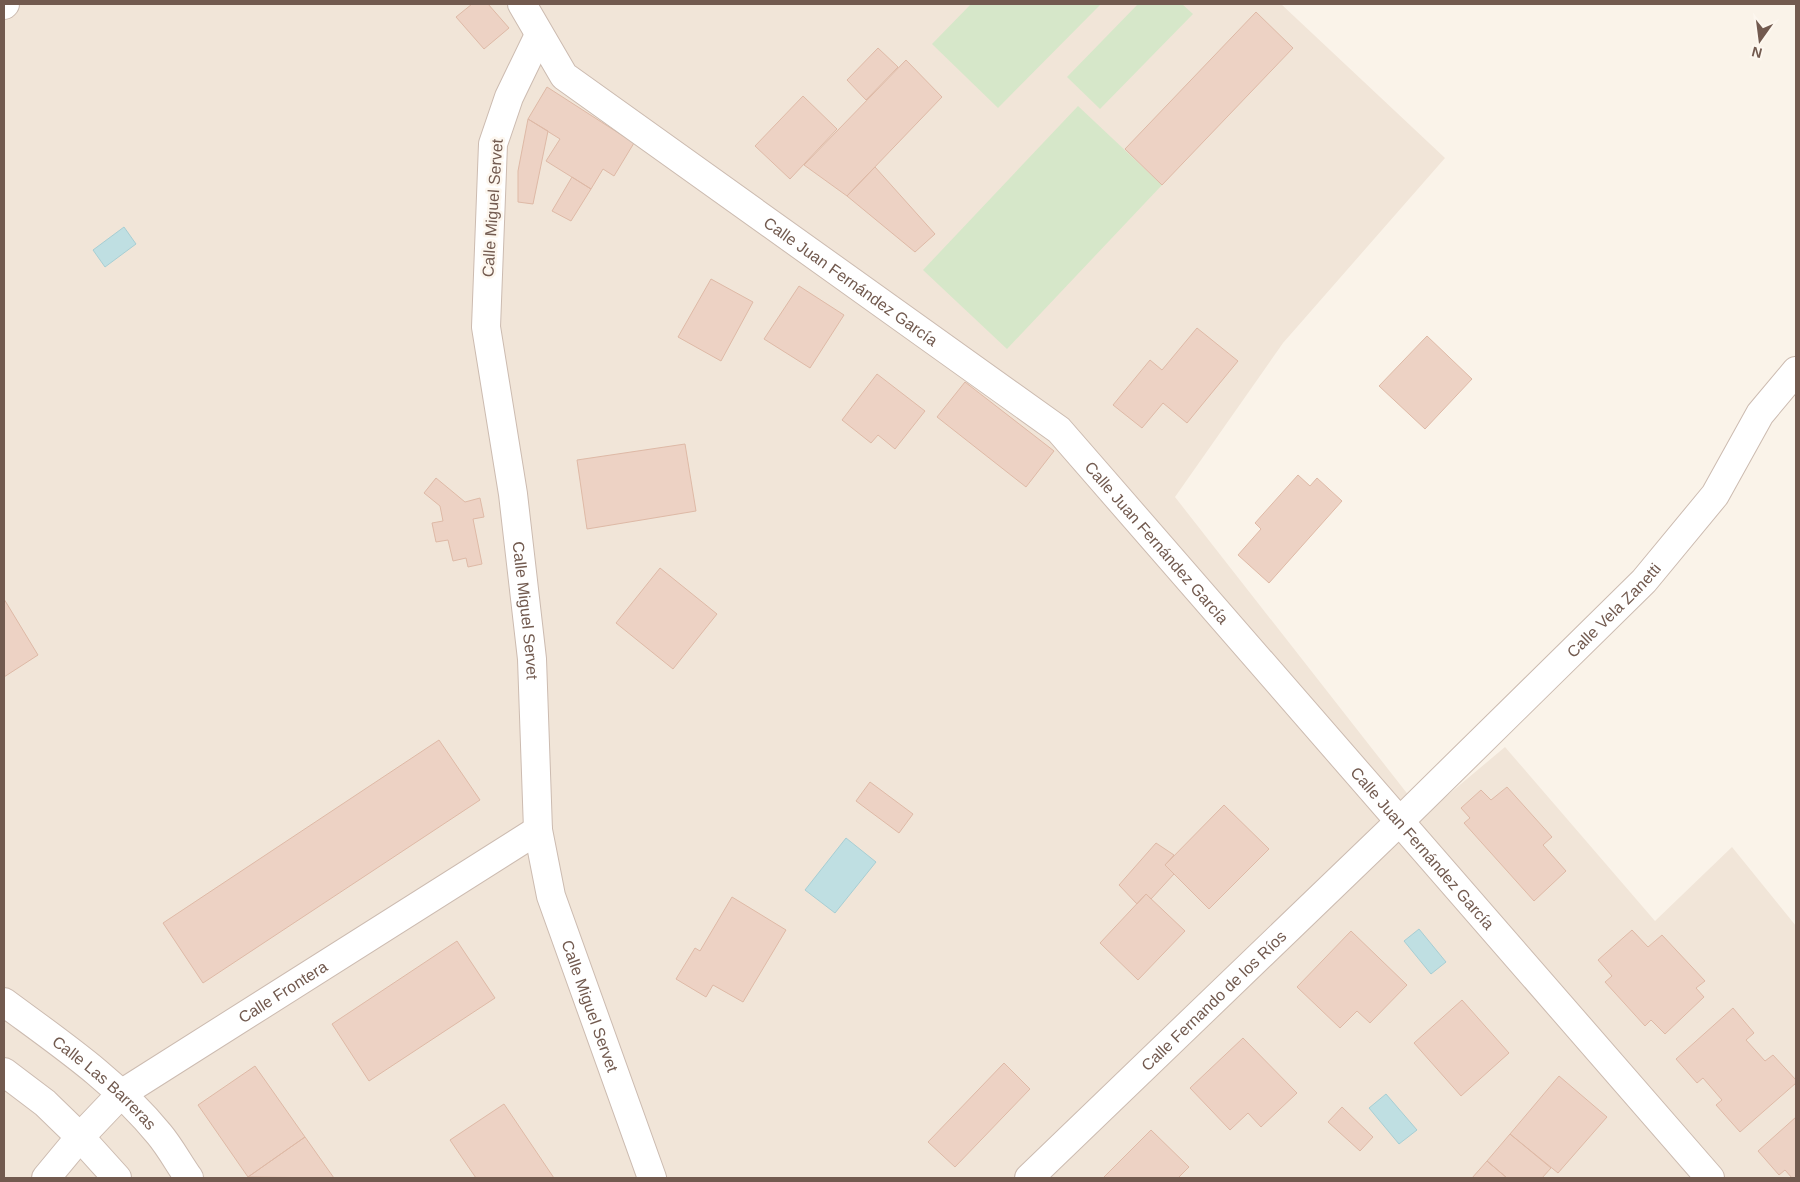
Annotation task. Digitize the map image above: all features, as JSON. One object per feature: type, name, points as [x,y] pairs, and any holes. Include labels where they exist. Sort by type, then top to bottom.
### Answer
[{"type":"street","name":"Calle Juan Fernández García","points":[[522,4],[564,76],[1059,430],[1710,1178]]},
{"type":"street","name":"Calle Miguel Servet","points":[[539,35],[509,97],[493,144],[486,326],[514,494],[532,659],[538,830],[551,896],[652,1178]]},
{"type":"street","name":"Calle Vela Zanetti","points":[[1399,822],[1644,581],[1715,495],[1760,414],[1796,371]]},
{"type":"street","name":"Calle Fernando de los Ríos","points":[[1029,1178],[1399,822]]},
{"type":"street","name":"Calle Frontera","points":[[46,1178],[80,1136],[121,1094],[538,830]]},
{"type":"street","name":"Calle Las Barreras","points":[[4,1002],[80,1059],[121,1094],[159,1134],[189,1178]]},
{"type":"street","points":[[4,1072],[45,1103],[80,1136],[117,1178]]},
{"type":"shaded area","points":[[4,4],[1281,4],[1445,158],[1283,343],[1175,497],[1424,815],[1505,747],[1655,921],[1732,847],[1796,926],[1796,1178],[4,1178]]},
{"type":"green space","points":[[971,4],[1101,4],[998,108],[932,44]]},
{"type":"green space","points":[[1138,4],[1182,4],[1193,14],[1100,109],[1067,77]]},
{"type":"green space","points":[[1078,106],[1162,185],[1007,349],[923,270]]},
{"type":"water","points":[[124,227],[136,244],[105,267],[93,250]]},
{"type":"water","points":[[846,838],[876,862],[835,913],[805,890]]},
{"type":"water","points":[[1419,929],[1446,962],[1431,974],[1404,941]]},
{"type":"water","points":[[1386,1094],[1417,1130],[1399,1144],[1369,1108]]},
{"type":"building","points":[[472,4],[488,4],[509,28],[484,49],[456,17]]},
{"type":"building","points":[[1256,12],[1293,48],[1162,185],[1125,149]]},
{"type":"building","points":[[878,48],[898,67],[866,100],[847,80]]},
{"type":"building","points":[[906,60],[942,97],[847,196],[804,165]]},
{"type":"building","points":[[547,87],[634,143],[614,176],[603,169],[591,189],[546,161],[560,139],[528,119]]},
{"type":"building","points":[[803,96],[837,129],[790,179],[755,146]]},
{"type":"building","points":[[528,119],[548,131],[533,204],[518,202],[518,171]]},
{"type":"building","points":[[875,167],[935,234],[915,252],[847,196]]},
{"type":"building","points":[[572,177],[591,189],[571,221],[552,211]]},
{"type":"building","points":[[711,279],[753,302],[721,361],[678,337]]},
{"type":"building","points":[[799,286],[844,315],[810,368],[764,339]]},
{"type":"building","points":[[1197,328],[1238,361],[1187,423],[1163,403],[1142,428],[1113,405],[1150,360],[1162,370]]},
{"type":"building","points":[[1427,336],[1472,379],[1425,429],[1379,386]]},
{"type":"building","points":[[877,374],[925,411],[895,449],[878,435],[871,443],[842,420]]},
{"type":"building","points":[[965,382],[1054,451],[1026,487],[937,417]]},
{"type":"building","points":[[685,444],[696,511],[587,529],[577,460]]},
{"type":"building","points":[[1298,475],[1310,486],[1317,478],[1342,501],[1269,583],[1238,555],[1261,529],[1255,523]]},
{"type":"building","points":[[436,478],[465,502],[480,498],[484,517],[473,519],[482,564],[468,567],[466,558],[453,561],[448,540],[436,542],[432,523],[443,521],[440,506],[424,493]]},
{"type":"building","points":[[660,568],[717,614],[673,669],[616,623]]},
{"type":"building","points":[[4,599],[38,655],[4,677]]},
{"type":"building","points":[[439,740],[480,800],[203,983],[163,923]]},
{"type":"building","points":[[870,782],[913,814],[899,833],[856,801]]},
{"type":"building","points":[[1507,787],[1552,837],[1543,845],[1566,871],[1534,901],[1464,823],[1470,818],[1461,808],[1481,790],[1491,800]]},
{"type":"building","points":[[1224,805],[1269,849],[1209,909],[1165,865]]},
{"type":"building","points":[[1156,843],[1174,855],[1165,865],[1174,874],[1151,899],[1146,894],[1137,904],[1119,885]]},
{"type":"building","points":[[1146,894],[1185,931],[1138,980],[1100,943]]},
{"type":"building","points":[[732,897],[786,930],[743,1002],[713,985],[706,997],[676,979],[695,948],[700,951]]},
{"type":"building","points":[[1632,930],[1648,947],[1662,935],[1705,981],[1696,988],[1704,997],[1665,1034],[1651,1020],[1645,1026],[1605,982],[1612,976],[1598,960]]},
{"type":"building","points":[[1351,931],[1407,985],[1370,1023],[1357,1011],[1340,1028],[1297,987]]},
{"type":"building","points":[[457,941],[495,998],[369,1081],[332,1024]]},
{"type":"building","points":[[1462,1000],[1509,1053],[1461,1096],[1414,1043]]},
{"type":"building","points":[[1733,1008],[1754,1033],[1746,1040],[1765,1061],[1773,1055],[1796,1080],[1796,1083],[1740,1132],[1716,1105],[1722,1100],[1703,1078],[1697,1083],[1676,1059]]},
{"type":"building","points":[[1243,1038],[1297,1093],[1261,1127],[1248,1113],[1230,1130],[1190,1088]]},
{"type":"building","points":[[1004,1063],[1030,1089],[955,1167],[928,1142]]},
{"type":"building","points":[[255,1066],[305,1137],[248,1177],[198,1105]]},
{"type":"building","points":[[1559,1076],[1607,1117],[1558,1173],[1510,1134]]},
{"type":"building","points":[[504,1104],[554,1178],[476,1178],[450,1140]]},
{"type":"building","points":[[1342,1107],[1373,1137],[1360,1151],[1328,1122]]},
{"type":"building","points":[[1796,1117],[1796,1178],[1792,1178],[1785,1170],[1779,1175],[1758,1151]]},
{"type":"building","points":[[1151,1130],[1189,1167],[1178,1178],[1103,1178]]},
{"type":"building","points":[[1510,1134],[1551,1168],[1542,1178],[1507,1178],[1487,1161]]},
{"type":"building","points":[[305,1137],[334,1178],[248,1177]]},
{"type":"building","points":[[1487,1161],[1507,1178],[1472,1178]]}]
